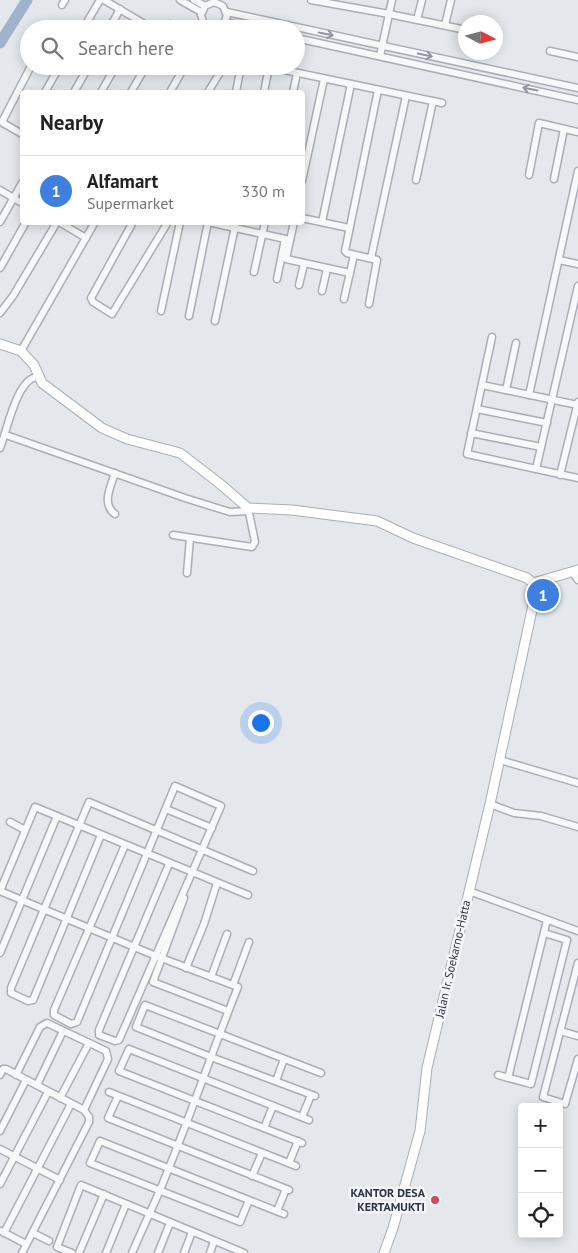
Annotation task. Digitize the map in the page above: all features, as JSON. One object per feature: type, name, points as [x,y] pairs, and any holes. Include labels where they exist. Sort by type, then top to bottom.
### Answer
[{"type":"main road","points":[[0,344],[21,351],[34,366],[42,383],[102,428],[184,456],[251,509],[268,508],[377,521],[413,538],[527,578],[534,583],[576,574]]},
{"type":"main road","name":"Jalan Ir. Soekarno-Hatta","points":[[384,1253],[393,1228],[420,1131],[427,1068],[500,760],[523,655],[535,592],[534,583]]},
{"type":"street","points":[[88,20],[100,0]]},
{"type":"street","points":[[104,0],[138,20]]},
{"type":"street","points":[[180,0],[203,9]]},
{"type":"street","points":[[194,0],[203,9]]},
{"type":"street","points":[[311,0],[458,28]]},
{"type":"street","points":[[361,9],[363,0]]},
{"type":"street","points":[[380,56],[392,0]]},
{"type":"street","points":[[417,20],[422,0]]},
{"type":"street","points":[[445,25],[451,0]]},
{"type":"street","points":[[202,20],[203,9],[211,3],[223,6],[227,12],[263,20]]},
{"type":"street","points":[[114,20],[120,9]]},
{"type":"street","points":[[225,20],[227,12]]},
{"type":"street","points":[[305,29],[578,88]]},
{"type":"street","points":[[305,40],[578,100]]},
{"type":"street","points":[[550,50],[578,57]]},
{"type":"street","points":[[20,131],[3,123],[2,120],[26,75]]},
{"type":"street","points":[[46,90],[55,75]]},
{"type":"street","points":[[77,90],[84,75]]},
{"type":"street","points":[[102,90],[111,75]]},
{"type":"street","points":[[132,90],[141,75]]},
{"type":"street","points":[[171,90],[180,75]]},
{"type":"street","points":[[209,90],[218,75]]},
{"type":"street","points":[[236,90],[239,75]]},
{"type":"street","points":[[264,90],[266,75]]},
{"type":"street","points":[[293,90],[297,75]]},
{"type":"street","points":[[305,75],[442,103]]},
{"type":"street","points":[[305,167],[324,79]]},
{"type":"street","points":[[322,222],[351,84]]},
{"type":"street","points":[[369,304],[378,262],[377,259],[347,254],[345,251],[378,90]]},
{"type":"street","points":[[371,258],[406,96]]},
{"type":"street","points":[[416,180],[433,101]]},
{"type":"street","points":[[529,175],[538,123],[578,132]]},
{"type":"street","points":[[554,179],[564,129]]},
{"type":"street","points":[[529,395],[578,171]]},
{"type":"street","points":[[0,222],[20,187]]},
{"type":"street","points":[[0,190],[20,201]]},
{"type":"street","points":[[305,219],[349,228]]},
{"type":"street","points":[[0,268],[24,225]]},
{"type":"street","points":[[0,313],[13,296],[56,225]]},
{"type":"street","points":[[63,225],[86,238]]},
{"type":"street","points":[[21,351],[93,225]]},
{"type":"street","points":[[131,225],[91,298],[93,302],[112,314],[166,225]]},
{"type":"street","points":[[161,311],[179,225]]},
{"type":"street","points":[[189,316],[207,225]]},
{"type":"street","points":[[215,321],[236,225],[262,234],[288,239]]},
{"type":"street","points":[[254,272],[264,225]]},
{"type":"street","points":[[277,279],[293,225]]},
{"type":"street","points":[[288,239],[286,259],[350,274]]},
{"type":"street","points":[[344,299],[354,255]]},
{"type":"street","points":[[559,260],[578,264]]},
{"type":"street","points":[[299,285],[304,264]]},
{"type":"street","points":[[322,291],[327,268]]},
{"type":"street","points":[[536,469],[578,286]]},
{"type":"street","points":[[492,337],[467,454],[578,478]]},
{"type":"street","points":[[506,390],[516,343]]},
{"type":"street","points":[[0,448],[22,388],[29,379],[37,374]]},
{"type":"street","points":[[482,385],[553,400],[578,403],[560,475]]},
{"type":"street","points":[[477,409],[547,423]]},
{"type":"street","points":[[471,433],[541,447]]},
{"type":"street","points":[[6,435],[163,491],[230,512],[251,509],[255,542],[254,547],[173,535]]},
{"type":"street","points":[[115,473],[107,504],[110,511],[115,514]]},
{"type":"street","points":[[187,573],[190,538]]},
{"type":"street","points":[[500,760],[578,783]]},
{"type":"street","points":[[125,845],[54,1010],[54,1015],[72,1024],[77,1022],[174,786],[221,806],[159,957],[119,1040],[114,1042],[99,1035],[98,1032],[169,864]]},
{"type":"street","points":[[101,835],[34,1000],[28,1001],[10,991],[89,802],[253,871]]},
{"type":"street","points":[[490,804],[514,813],[541,816],[578,827]]},
{"type":"street","points":[[132,1253],[160,1191],[238,987],[186,968],[0,891],[35,807],[169,864],[248,895]]},
{"type":"street","points":[[166,809],[212,828]]},
{"type":"street","points":[[0,953],[57,816]]},
{"type":"street","points":[[10,822],[25,830]]},
{"type":"street","points":[[186,968],[204,924],[217,883]]},
{"type":"street","points":[[469,891],[578,931]]},
{"type":"street","points":[[508,1078],[548,920]]},
{"type":"street","points":[[498,1075],[531,1084],[567,940],[544,933]]},
{"type":"street","points":[[211,977],[227,934]]},
{"type":"street","points":[[233,985],[249,942]]},
{"type":"street","points":[[159,957],[153,982],[228,1011]]},
{"type":"street","points":[[578,963],[542,1097],[565,1104],[578,1059]]},
{"type":"street","points":[[289,1164],[300,1142],[120,1071],[129,1049],[306,1119],[313,1096],[136,1027],[145,1004],[321,1073]]},
{"type":"street","points":[[16,1075],[43,1024],[47,1023],[89,1043],[106,1052],[108,1059],[84,1110]]},
{"type":"street","points":[[37,1085],[63,1031]]},
{"type":"street","points":[[560,1031],[578,1036]]},
{"type":"street","points":[[60,1098],[89,1043]]},
{"type":"street","points":[[276,1081],[284,1059]]},
{"type":"street","points":[[0,1075],[4,1069],[84,1110],[90,1117],[22,1253]]},
{"type":"street","points":[[0,1131],[26,1080]]},
{"type":"street","points":[[0,1184],[48,1092]]},
{"type":"street","points":[[109,1092],[296,1166]]},
{"type":"street","points":[[118,1096],[108,1118],[288,1190],[280,1213],[249,1200],[100,1141],[90,1163],[240,1222],[249,1200]]},
{"type":"street","points":[[26,1244],[2,1232],[71,1104]]},
{"type":"street","points":[[264,1128],[273,1106]]},
{"type":"street","points":[[0,1149],[60,1180]]},
{"type":"street","points":[[252,1176],[262,1152]]},
{"type":"street","points":[[72,1253],[57,1247],[81,1185],[244,1253]]},
{"type":"street","points":[[79,1253],[104,1194]]},
{"type":"street","points":[[106,1253],[126,1204]]},
{"type":"street","points":[[158,1253],[170,1223]]},
{"type":"street","points":[[184,1253],[192,1232]]},
{"type":"street","points":[[32,1233],[49,1241]]},
{"type":"street","points":[[210,1253],[214,1240]]},
{"type":"waterway","points":[[0,43],[27,0]]},
{"type":"place","name":"Alfamart","points":[[543,595]]},
{"type":"place","name":"KANTOR DESA KERTAMUKTI","points":[[435,1200]]}]
